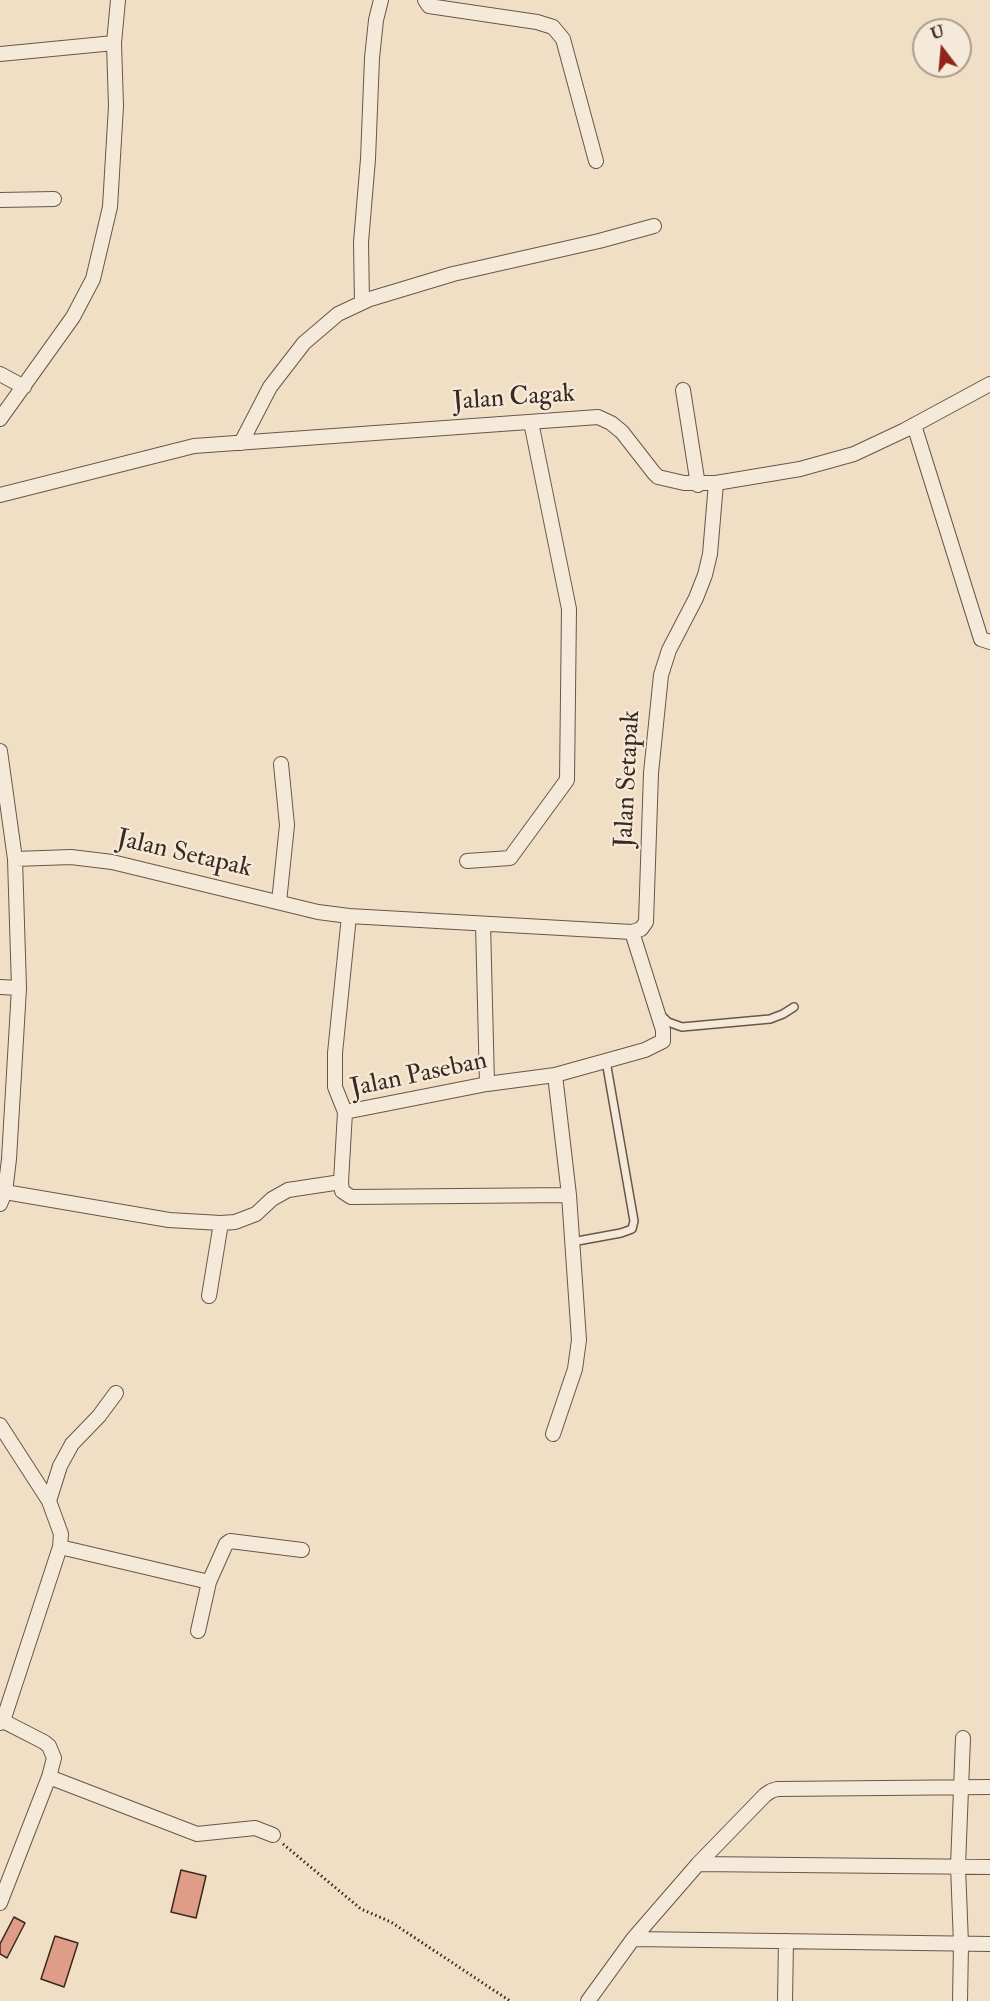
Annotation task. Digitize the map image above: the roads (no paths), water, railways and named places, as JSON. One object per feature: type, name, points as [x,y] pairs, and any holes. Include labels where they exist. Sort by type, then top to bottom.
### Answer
[{"type":"street","points":[[0,419],[73,317],[93,279],[110,207],[116,106],[114,43],[118,0]]},
{"type":"street","points":[[362,303],[361,242],[368,159],[372,58],[376,20],[381,0]]},
{"type":"street","points":[[425,0],[429,6],[537,22],[553,27],[563,39],[596,161]]},
{"type":"street","points":[[0,54],[114,43]]},
{"type":"street","points":[[0,200],[54,199]]},
{"type":"street","points":[[241,443],[270,387],[304,344],[338,314],[362,303],[453,274],[599,241],[654,226]]},
{"type":"street","points":[[0,374],[24,387]]},
{"type":"street","name":"Jalan Cagak","points":[[0,495],[194,446],[598,417],[605,419],[622,432],[654,473],[665,480],[698,484],[716,483],[827,463],[878,444],[990,384]]},
{"type":"street","points":[[683,390],[698,484]]},
{"type":"street","points":[[467,861],[510,858],[567,780],[569,609],[531,422]]},
{"type":"street","points":[[914,425],[981,639],[990,642]]},
{"type":"street","name":"Jalan Setapak","points":[[15,859],[70,857],[112,862],[318,912],[349,916],[632,932],[641,928],[646,922],[651,773],[660,675],[669,650],[696,598],[705,575],[710,554],[716,483]]},
{"type":"street","points":[[0,752],[3,800],[15,859],[20,988],[2,1198],[169,1220],[221,1223],[235,1222],[256,1214],[272,1199],[288,1190],[340,1182],[342,1191],[351,1197],[569,1195]]},
{"type":"street","points":[[279,903],[287,825],[280,764]]},
{"type":"street","points":[[345,1112],[335,1087],[335,1053],[349,916]]},
{"type":"street","points":[[483,924],[487,1084]]},
{"type":"street","name":"Jalan Paseban","points":[[340,1182],[345,1112],[487,1084],[555,1075],[645,1050],[663,1041],[663,1030],[632,932]]},
{"type":"street","points":[[0,987],[20,988]]},
{"type":"street","points":[[553,1434],[575,1369],[579,1340],[569,1195],[555,1075]]},
{"type":"street","points":[[209,1296],[221,1223]]},
{"type":"street","points":[[49,1501],[60,1466],[72,1444],[99,1416],[116,1393]]},
{"type":"street","points":[[0,1425],[49,1501],[61,1534],[60,1547],[2,1722],[49,1746],[54,1758],[50,1777],[0,1903]]},
{"type":"street","points":[[198,1630],[209,1582],[226,1544],[230,1541],[303,1550]]},
{"type":"street","points":[[60,1547],[209,1582]]},
{"type":"street","points":[[960,2001],[961,1944],[958,1866],[963,1738]]},
{"type":"street","points":[[50,1777],[197,1834],[255,1828],[273,1835]]},
{"type":"street","points":[[588,2001],[633,1939],[698,1863],[765,1795],[777,1789],[990,1787]]},
{"type":"street","points":[[698,1863],[990,1867]]},
{"type":"street","points":[[633,1939],[990,1944]]},
{"type":"street","points":[[785,2001],[786,1941]]},
{"type":"lane","points":[[656,1010],[668,1022],[682,1027],[770,1018],[794,1007]]},
{"type":"lane","points":[[572,1242],[621,1233],[632,1229],[634,1221],[606,1061]]}]
